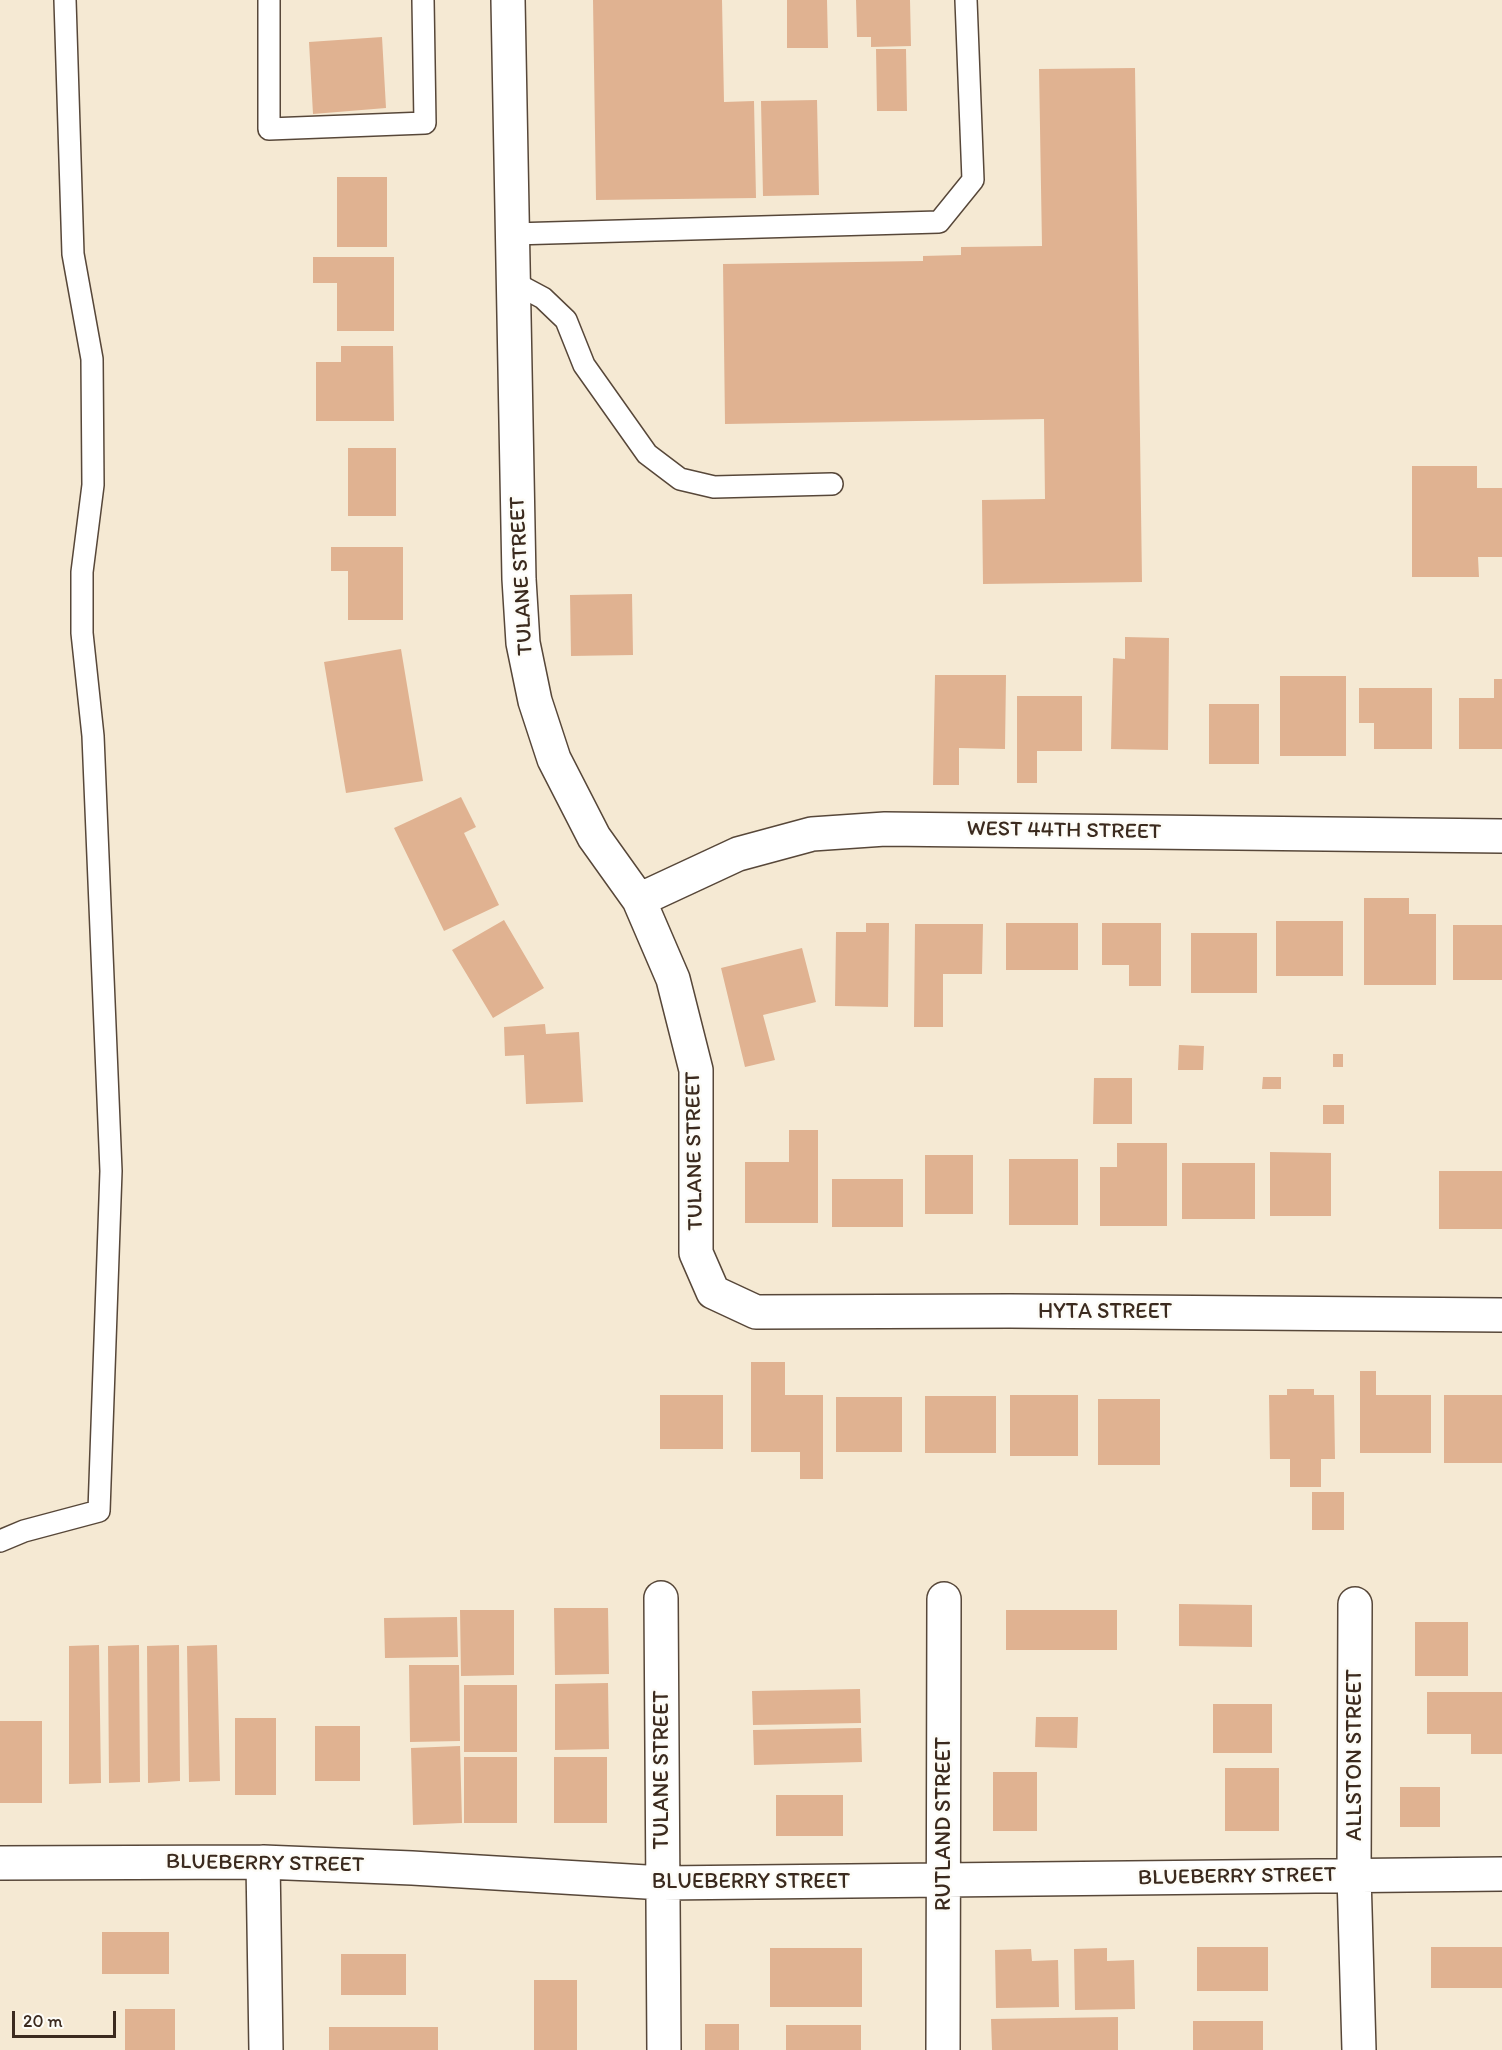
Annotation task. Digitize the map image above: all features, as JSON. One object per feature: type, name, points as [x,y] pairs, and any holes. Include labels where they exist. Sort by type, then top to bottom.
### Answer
[{"type":"street","name":"TULANE STREET","points":[[508,0],[519,579],[523,643],[535,701],[554,759],[594,837],[639,900],[673,980],[696,1070],[696,1252],[713,1292]]},
{"type":"street","name":"WEST 44TH STREET","points":[[639,900],[738,854],[812,834],[897,829],[1502,836]]},
{"type":"street","name":"HYTA STREET","points":[[713,1292],[756,1312],[1010,1311],[1502,1315]]},
{"type":"street","name":"TULANE STREET","points":[[661,1598],[664,2050]]},
{"type":"street","name":"RUTLAND STREET","points":[[943,2050],[944,1599]]},
{"type":"street","name":"ALLSTON STREET","points":[[1355,1604],[1354,1875],[1359,2050]]},
{"type":"street","name":"BLUEBERRY STREET","points":[[0,1863],[263,1862],[412,1868],[663,1883],[1502,1874]]},
{"type":"street","points":[[263,1862],[266,2050]]},
{"type":"lane","points":[[0,1541],[24,1531],[99,1511],[111,1172],[93,736],[82,633],[82,572],[93,485],[92,358],[73,254],[65,0]]},
{"type":"lane","points":[[269,0],[269,129],[425,123],[423,0]]},
{"type":"lane","points":[[513,234],[939,222],[974,180],[966,0]]},
{"type":"lane","points":[[513,282],[543,298],[566,320],[584,365],[647,454],[680,479],[714,487],[832,484]]},
{"type":"building","points":[[593,0],[722,0],[724,102],[754,101],[756,198],[596,200]]},
{"type":"building","points":[[787,0],[827,0],[828,48],[787,48]]},
{"type":"building","points":[[856,0],[910,0],[911,46],[871,47],[871,37],[857,37]]},
{"type":"building","points":[[382,37],[386,108],[313,114],[309,42]]},
{"type":"building","points":[[876,49],[906,49],[907,111],[877,111]]},
{"type":"building","points":[[1135,68],[1142,582],[983,584],[982,500],[1045,499],[1044,419],[725,424],[723,264],[923,261],[923,256],[961,255],[961,247],[1042,246],[1039,69]]},
{"type":"building","points":[[817,100],[819,195],[763,196],[761,101]]},
{"type":"building","points":[[337,177],[387,177],[387,247],[337,247]]},
{"type":"building","points":[[313,257],[394,257],[394,331],[337,331],[337,283],[313,283]]},
{"type":"building","points":[[341,346],[393,346],[394,421],[316,421],[316,362],[341,362]]},
{"type":"building","points":[[348,448],[396,448],[396,516],[348,516]]},
{"type":"building","points":[[1412,466],[1477,466],[1477,488],[1502,488],[1502,557],[1478,557],[1479,577],[1412,577]]},
{"type":"building","points":[[331,547],[403,547],[403,620],[348,620],[348,571],[331,571]]},
{"type":"building","points":[[632,594],[633,655],[571,656],[570,595]]},
{"type":"building","points":[[1125,637],[1169,638],[1168,750],[1111,749],[1113,658],[1125,659]]},
{"type":"building","points":[[401,649],[423,781],[346,793],[324,662]]},
{"type":"building","points":[[935,675],[1006,675],[1005,749],[959,748],[959,785],[933,785]]},
{"type":"building","points":[[1280,676],[1346,676],[1346,756],[1280,756]]},
{"type":"building","points":[[1494,679],[1502,679],[1502,749],[1459,749],[1459,698],[1494,698]]},
{"type":"building","points":[[1359,688],[1432,688],[1432,749],[1374,749],[1374,723],[1359,723]]},
{"type":"building","points":[[1017,696],[1082,696],[1082,751],[1037,751],[1037,783],[1017,783]]},
{"type":"building","points":[[1209,704],[1259,704],[1259,764],[1209,764]]},
{"type":"building","points":[[461,797],[476,827],[464,833],[499,905],[444,931],[394,828]]},
{"type":"building","points":[[1364,898],[1409,898],[1409,914],[1436,914],[1436,985],[1364,985]]},
{"type":"building","points":[[504,920],[544,988],[493,1018],[452,950]]},
{"type":"building","points":[[1276,921],[1343,921],[1343,976],[1276,976]]},
{"type":"building","points":[[866,923],[889,923],[888,1007],[835,1006],[836,932],[866,932]]},
{"type":"building","points":[[1006,923],[1078,923],[1078,970],[1006,970]]},
{"type":"building","points":[[1102,923],[1161,923],[1161,986],[1129,986],[1129,965],[1102,965]]},
{"type":"building","points":[[915,924],[983,924],[982,974],[943,974],[943,1027],[914,1027]]},
{"type":"building","points":[[1453,925],[1502,925],[1502,980],[1453,980]]},
{"type":"building","points":[[1191,933],[1257,933],[1257,993],[1191,993]]},
{"type":"building","points":[[802,948],[816,1002],[763,1015],[775,1060],[745,1067],[721,968]]},
{"type":"building","points":[[545,1024],[546,1034],[579,1032],[583,1102],[526,1104],[524,1055],[505,1056],[504,1027]]},
{"type":"building","points":[[1179,1045],[1204,1046],[1203,1070],[1178,1070]]},
{"type":"building","points":[[1333,1054],[1343,1054],[1343,1067],[1333,1067]]},
{"type":"building","points":[[1263,1077],[1281,1077],[1281,1089],[1262,1089]]},
{"type":"building","points":[[1094,1078],[1132,1078],[1132,1124],[1093,1124]]},
{"type":"building","points":[[1323,1105],[1344,1105],[1344,1124],[1323,1124]]},
{"type":"building","points":[[789,1130],[818,1130],[818,1223],[745,1223],[745,1162],[789,1162]]},
{"type":"building","points":[[1117,1143],[1167,1143],[1167,1226],[1100,1226],[1100,1167],[1117,1167]]},
{"type":"building","points":[[1270,1152],[1331,1153],[1331,1216],[1270,1216]]},
{"type":"building","points":[[925,1155],[973,1155],[973,1214],[925,1214]]},
{"type":"building","points":[[1009,1159],[1078,1159],[1078,1225],[1009,1225]]},
{"type":"building","points":[[1182,1163],[1255,1163],[1255,1219],[1182,1219]]},
{"type":"building","points":[[1439,1171],[1502,1171],[1502,1229],[1439,1229]]},
{"type":"building","points":[[832,1179],[903,1179],[903,1227],[832,1227]]},
{"type":"building","points":[[751,1362],[785,1362],[785,1395],[823,1395],[823,1479],[800,1479],[800,1452],[751,1452]]},
{"type":"building","points":[[1360,1371],[1376,1371],[1376,1395],[1431,1395],[1431,1453],[1360,1453]]},
{"type":"building","points":[[1287,1389],[1314,1389],[1314,1395],[1334,1395],[1335,1459],[1321,1459],[1321,1487],[1290,1487],[1290,1459],[1270,1459],[1269,1395],[1287,1395]]},
{"type":"building","points":[[660,1395],[723,1395],[723,1449],[660,1449]]},
{"type":"building","points":[[1010,1395],[1078,1395],[1078,1456],[1010,1456]]},
{"type":"building","points":[[1444,1395],[1502,1395],[1502,1463],[1444,1463]]},
{"type":"building","points":[[925,1396],[996,1396],[996,1453],[925,1453]]},
{"type":"building","points":[[836,1397],[902,1397],[902,1452],[836,1452]]},
{"type":"building","points":[[1098,1399],[1160,1399],[1160,1465],[1098,1465]]},
{"type":"building","points":[[1312,1492],[1344,1492],[1344,1530],[1312,1530]]},
{"type":"building","points":[[1179,1604],[1252,1605],[1252,1647],[1179,1646]]},
{"type":"building","points":[[554,1608],[608,1608],[609,1674],[555,1675]]},
{"type":"building","points":[[460,1610],[514,1610],[514,1675],[461,1676]]},
{"type":"building","points":[[1006,1610],[1117,1610],[1117,1650],[1006,1650]]},
{"type":"building","points":[[457,1617],[458,1657],[385,1658],[384,1618]]},
{"type":"building","points":[[1415,1622],[1468,1622],[1468,1676],[1415,1676]]},
{"type":"building","points":[[99,1645],[101,1783],[69,1784],[69,1646]]},
{"type":"building","points":[[139,1645],[140,1782],[109,1783],[108,1646]]},
{"type":"building","points":[[179,1645],[180,1781],[148,1783],[147,1646]]},
{"type":"building","points":[[217,1645],[220,1781],[189,1782],[187,1646]]},
{"type":"building","points":[[409,1665],[459,1665],[460,1741],[410,1742]]},
{"type":"building","points":[[608,1683],[609,1749],[555,1750],[555,1684]]},
{"type":"building","points":[[464,1685],[517,1685],[517,1752],[464,1752]]},
{"type":"building","points":[[860,1689],[861,1723],[753,1725],[752,1691]]},
{"type":"building","points":[[1427,1692],[1502,1692],[1502,1754],[1471,1754],[1471,1734],[1427,1734]]},
{"type":"building","points":[[1213,1704],[1272,1704],[1272,1753],[1213,1753]]},
{"type":"building","points":[[1036,1717],[1078,1717],[1077,1748],[1035,1747]]},
{"type":"building","points":[[235,1718],[276,1718],[276,1795],[235,1795]]},
{"type":"building","points":[[0,1721],[42,1721],[42,1803],[0,1803]]},
{"type":"building","points":[[315,1726],[360,1726],[360,1781],[315,1781]]},
{"type":"building","points":[[861,1728],[862,1762],[754,1765],[753,1730]]},
{"type":"building","points":[[460,1746],[462,1823],[413,1825],[411,1748]]},
{"type":"building","points":[[464,1757],[517,1757],[517,1823],[464,1823]]},
{"type":"building","points":[[554,1757],[607,1757],[607,1823],[554,1823]]},
{"type":"building","points":[[1225,1768],[1279,1768],[1279,1831],[1225,1831]]},
{"type":"building","points":[[993,1772],[1037,1772],[1037,1831],[993,1831]]},
{"type":"building","points":[[1400,1787],[1440,1787],[1440,1827],[1400,1827]]},
{"type":"building","points":[[776,1795],[843,1795],[843,1836],[776,1836]]},
{"type":"building","points":[[102,1932],[169,1932],[169,1974],[102,1974]]},
{"type":"building","points":[[1197,1947],[1268,1947],[1268,1991],[1197,1991]]},
{"type":"building","points":[[1431,1947],[1502,1947],[1502,1988],[1431,1988]]},
{"type":"building","points":[[770,1948],[862,1948],[862,2007],[770,2007]]},
{"type":"building","points":[[1107,1948],[1107,1961],[1134,1960],[1135,2009],[1075,2010],[1074,1949]]},
{"type":"building","points":[[1031,1949],[1032,1961],[1058,1960],[1059,2007],[996,2008],[995,1950]]},
{"type":"building","points":[[341,1954],[406,1954],[406,1995],[341,1995]]},
{"type":"building","points":[[534,1980],[577,1980],[577,2050],[534,2050]]},
{"type":"building","points":[[125,2009],[175,2009],[175,2050],[125,2050]]},
{"type":"building","points":[[1118,2017],[1118,2050],[992,2050],[991,2019]]},
{"type":"building","points":[[1193,2021],[1263,2021],[1263,2050],[1193,2050]]},
{"type":"building","points":[[705,2024],[739,2024],[739,2050],[705,2050]]},
{"type":"building","points":[[786,2025],[861,2025],[861,2050],[786,2050]]},
{"type":"building","points":[[329,2027],[438,2027],[438,2050],[329,2050]]}]
